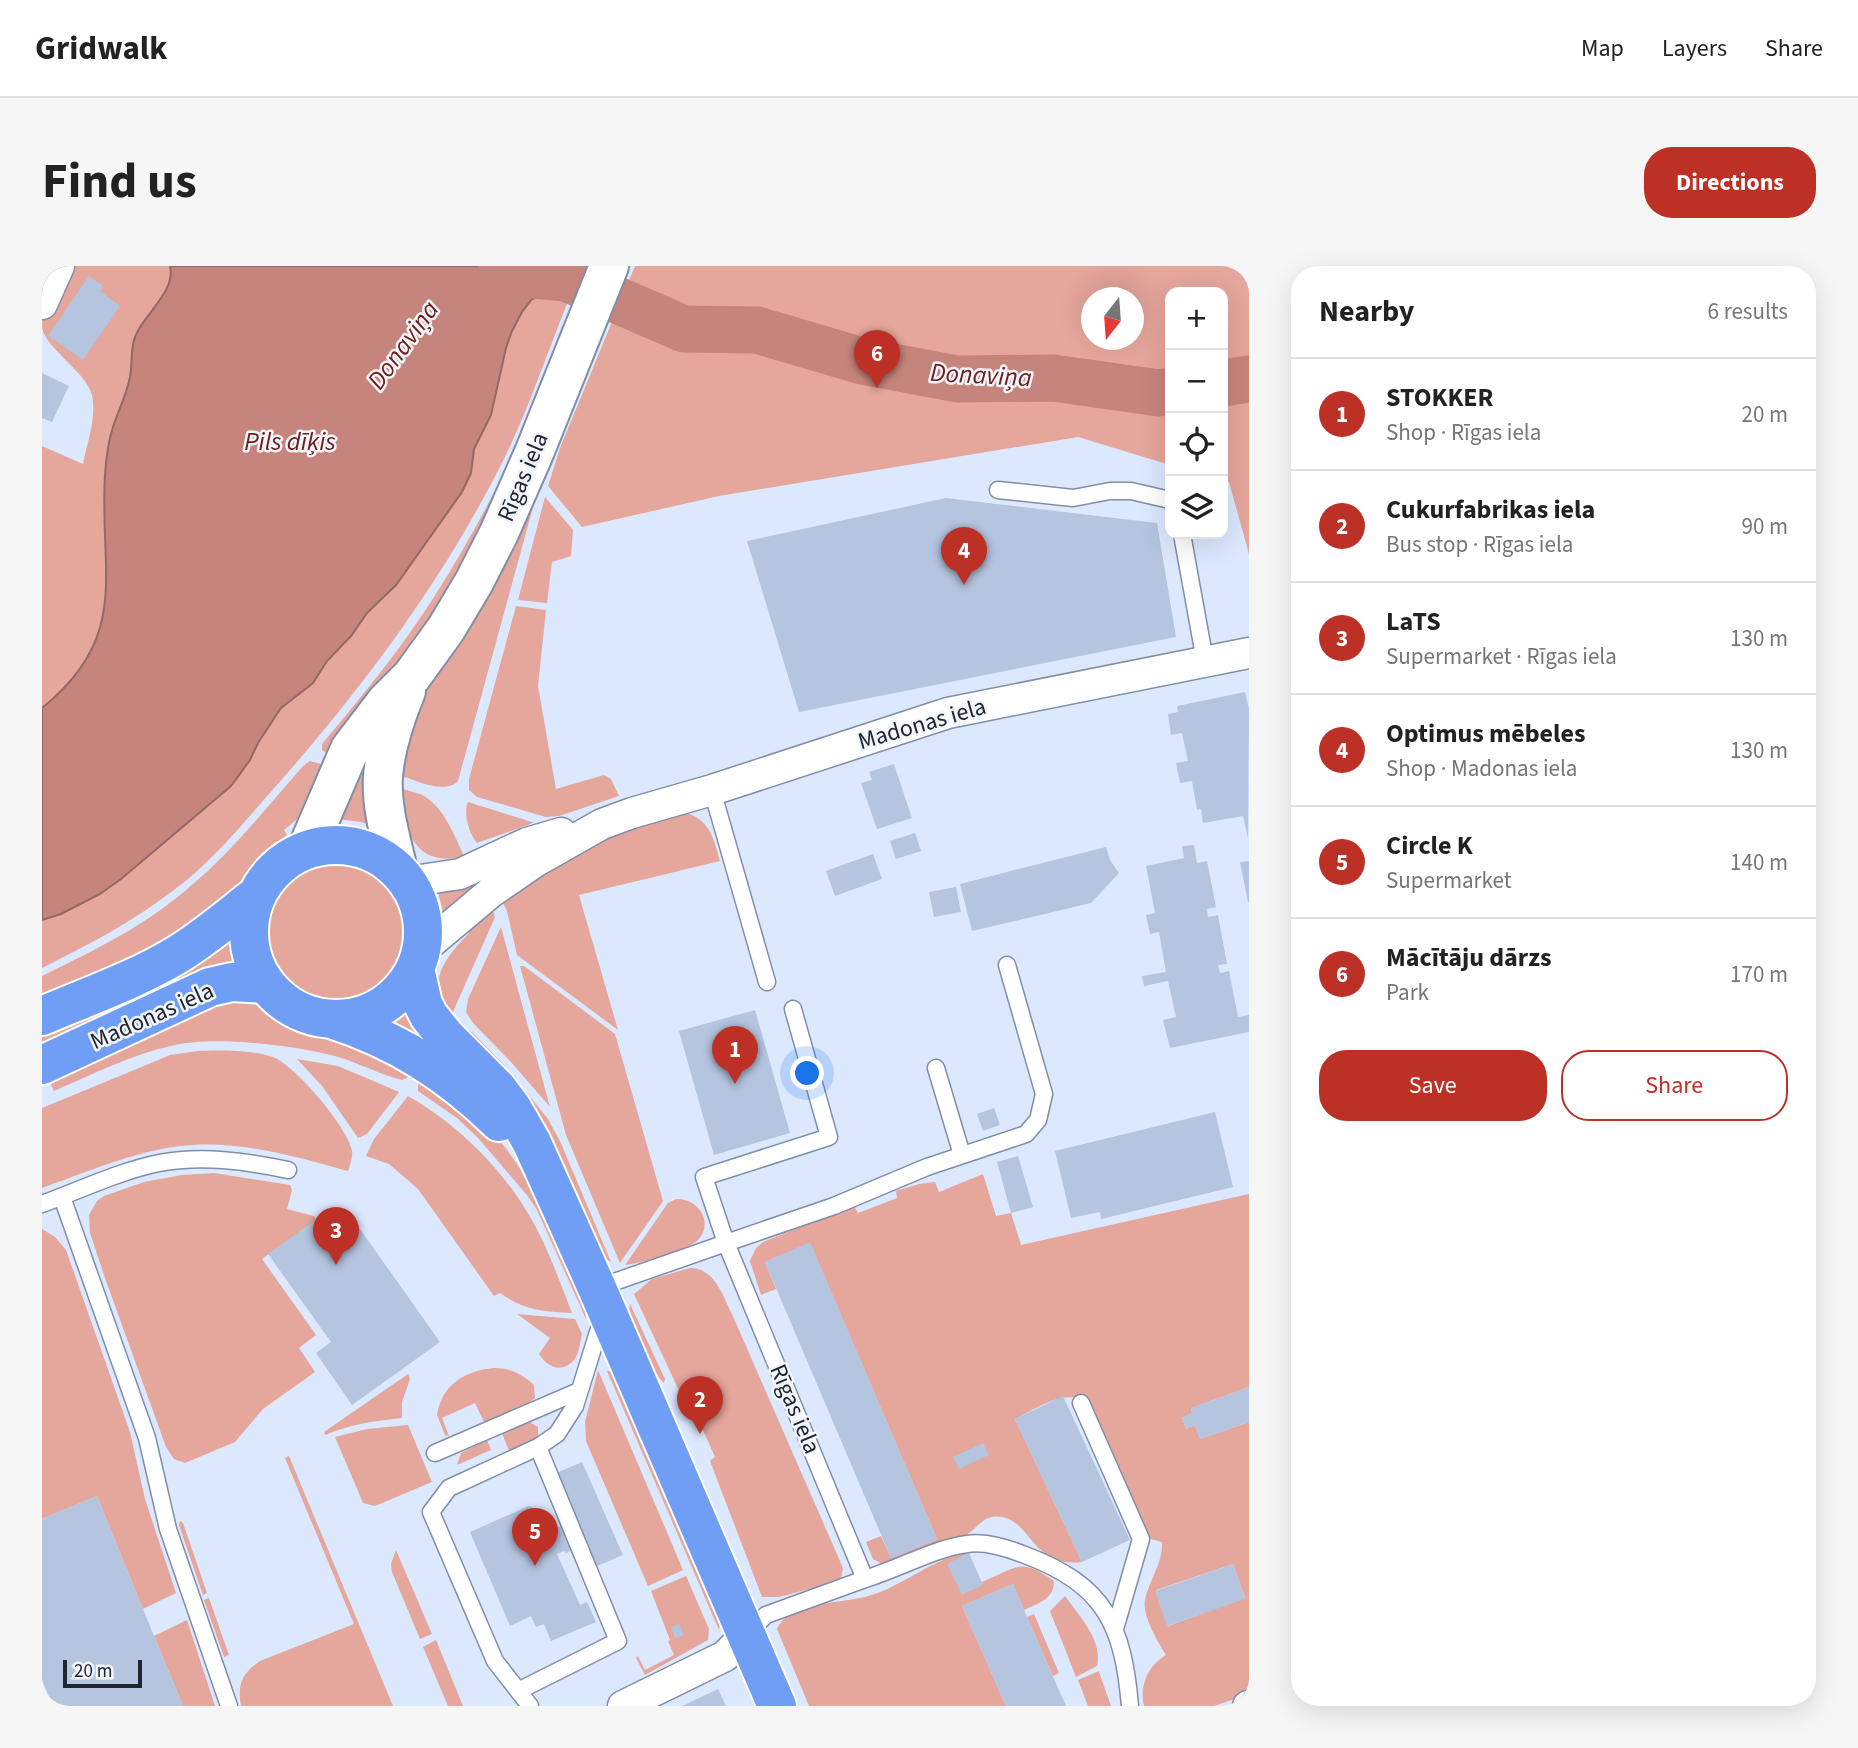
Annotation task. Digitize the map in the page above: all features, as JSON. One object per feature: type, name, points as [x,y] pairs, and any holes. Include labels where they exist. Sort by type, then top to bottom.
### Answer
[{"type":"highway","points":[[549,1183],[513,1136],[445,1075],[390,1041],[294,1009],[266,984],[255,964],[249,941],[250,917],[257,895],[269,876],[286,860],[307,849],[331,845],[355,846],[378,855],[402,876],[415,893],[423,921],[419,960],[423,1004],[446,1037],[480,1068],[512,1108],[531,1143],[601,1298],[777,1706]]},
{"type":"highway","name":"Madonas iela","points":[[42,1016],[167,961],[211,932],[257,895]]},
{"type":"highway","points":[[330,1019],[351,1018],[380,1007],[404,987],[419,960]]},
{"type":"highway","name":"Madonas iela","points":[[42,1065],[210,988],[232,982],[266,984]]},
{"type":"main road","name":"Rīgas iela","points":[[307,849],[350,749],[386,702],[412,676],[446,629],[474,582],[534,453],[609,266]]},
{"type":"main road","name":"Rīgas iela","points":[[402,876],[385,813],[383,777],[391,733],[412,676]]},
{"type":"street","points":[[42,304],[59,266]]},
{"type":"street","name":"Madonas iela","points":[[402,876],[460,874],[527,843],[602,824],[948,713],[1205,661],[1247,656]]},
{"type":"street","name":"Madonas iela","points":[[419,960],[490,893],[535,862],[602,824]]},
{"type":"street","points":[[623,1706],[725,1656],[746,1635]]},
{"type":"lane","points":[[998,490],[1073,498],[1110,491],[1131,491],[1165,499]]},
{"type":"lane","points":[[1183,539],[1205,661]]},
{"type":"lane","points":[[712,790],[767,982]]},
{"type":"lane","points":[[530,1706],[495,1661],[431,1512],[449,1488],[538,1447],[549,1441],[563,1426],[575,1406],[601,1298],[726,1243],[834,1206],[927,1167],[1026,1133],[1038,1120],[1044,1094],[1007,965]]},
{"type":"lane","name":"Rīgas iela","points":[[793,1009],[829,1137],[704,1177],[726,1243],[865,1579]]},
{"type":"lane","points":[[936,1068],[962,1155]]},
{"type":"lane","points":[[42,1204],[145,1167],[172,1161],[235,1161],[288,1170]]},
{"type":"lane","points":[[62,1197],[147,1438],[168,1529],[229,1706]]},
{"type":"lane","points":[[435,1453],[579,1391]]},
{"type":"lane","points":[[1080,1403],[1142,1539],[1115,1629]]},
{"type":"lane","points":[[518,1691],[618,1641],[538,1447]]},
{"type":"lane","points":[[746,1635],[766,1615],[891,1572],[949,1548],[967,1543],[993,1546],[1041,1561],[1076,1580],[1092,1595],[1115,1629],[1123,1648],[1130,1706]]},
{"type":"shaded area","points":[[65,266],[170,266],[171,276],[168,286],[136,335],[129,383],[109,445],[104,510],[105,600],[100,628],[89,654],[70,681],[42,708],[42,446],[83,464],[93,412],[92,395],[88,386],[49,342],[42,326],[48,304]]},
{"type":"shaded area","points":[[635,266],[1249,266],[1249,554],[1228,482],[1228,287],[1165,287],[1165,463],[1078,437],[719,496],[582,527],[548,486],[560,448]]},
{"type":"shaded area","points":[[559,292],[567,304],[529,403],[503,461],[455,548],[371,670],[310,747],[202,866],[142,912],[93,942],[42,968],[42,920],[61,914],[100,894],[231,786],[282,708],[313,683],[327,661],[351,636],[367,613],[396,585],[462,492],[471,473],[474,449],[491,415],[509,338],[522,312],[532,299]]},
{"type":"shaded area","points":[[498,485],[503,487],[438,611],[328,754],[322,750],[322,744],[378,676],[421,616],[456,561]]},
{"type":"shaded area","points":[[545,497],[573,530],[571,556],[552,562],[547,603],[518,600]]},
{"type":"shaded area","points":[[531,499],[535,500],[458,781],[444,787],[393,773],[406,722]]},
{"type":"shaded area","points":[[516,606],[546,610],[538,686],[556,789],[604,775],[611,779],[619,796],[559,816],[546,817],[477,797],[469,790],[469,779]]},
{"type":"shaded area","points":[[310,761],[328,766],[301,816],[284,830],[287,835],[261,858],[218,912],[42,1006],[42,976],[121,935],[176,898],[223,856]]},
{"type":"shaded area","points":[[348,772],[373,780],[378,827],[338,819]]},
{"type":"shaded area","points":[[393,786],[420,794],[435,805],[447,821],[464,856],[446,859],[432,856],[422,850],[407,829]]},
{"type":"shaded area","points":[[468,802],[533,823],[477,843],[468,824]]},
{"type":"shaded area","points":[[683,812],[705,824],[713,837],[720,861],[579,895],[618,1030],[517,955],[507,911],[500,897],[569,851]]},
{"type":"shaded area","points":[[338,853],[366,858],[390,874],[406,898],[411,926],[406,954],[390,978],[366,994],[338,999],[310,994],[286,978],[270,954],[265,926],[270,898],[286,874],[310,858]]},
{"type":"shaded area","points":[[476,877],[481,888],[444,916],[438,892]]},
{"type":"shaded area","points":[[492,908],[495,917],[448,1023],[438,990],[441,970],[469,933],[466,928]]},
{"type":"shaded area","points":[[501,927],[550,1107],[466,1012],[468,999]]},
{"type":"shaded area","points":[[233,938],[241,969],[42,1051],[42,1027]]},
{"type":"shaded area","points":[[520,966],[524,966],[615,1034],[663,1201],[620,1263],[566,1135]]},
{"type":"shaded area","points":[[212,998],[245,1000],[265,1009],[268,1004],[301,1023],[415,1067],[407,1078],[402,1080],[315,1051],[253,1043],[191,1042],[113,1065],[54,1091],[50,1082]]},
{"type":"shaded area","points":[[408,1006],[428,1049],[386,1021]]},
{"type":"shaded area","points":[[464,1028],[472,1032],[507,1068],[548,1119],[560,1141],[611,1262],[604,1258]]},
{"type":"shaded area","points":[[198,1051],[256,1053],[273,1057],[283,1063],[307,1084],[341,1127],[352,1150],[348,1171],[265,1150],[201,1144],[146,1153],[42,1188],[42,1108],[170,1055]]},
{"type":"shaded area","points":[[297,1059],[338,1066],[399,1092],[367,1134],[358,1138],[322,1086]]},
{"type":"shaded area","points":[[425,1074],[483,1122],[520,1169],[555,1236],[585,1305],[586,1319],[537,1210],[478,1138],[457,1118],[418,1091],[418,1084]]},
{"type":"shaded area","points":[[408,1096],[460,1133],[505,1180],[541,1238],[572,1313],[534,1309],[500,1293],[494,1296],[418,1189],[389,1164],[366,1156],[374,1139]]},
{"type":"shaded area","points":[[214,1173],[290,1185],[292,1190],[287,1209],[314,1216],[316,1220],[262,1259],[316,1335],[299,1348],[315,1372],[263,1409],[235,1442],[185,1463],[174,1459],[166,1447],[90,1233],[89,1215],[97,1201],[104,1196],[144,1182]]},
{"type":"shaded area","points":[[983,1174],[996,1216],[1011,1213],[1021,1245],[1249,1194],[1249,1387],[1191,1408],[1192,1413],[1182,1418],[1186,1429],[1195,1425],[1200,1439],[1249,1422],[1249,1694],[1214,1706],[1144,1706],[1146,1677],[1154,1664],[1166,1655],[1151,1629],[1145,1606],[1162,1542],[1151,1539],[1093,1409],[1085,1401],[1065,1397],[1015,1419],[1082,1562],[1065,1562],[1053,1558],[1034,1544],[1012,1521],[995,1516],[984,1520],[967,1535],[933,1549],[884,1565],[873,1559],[866,1542],[881,1536],[891,1558],[937,1539],[810,1243],[765,1262],[776,1289],[761,1295],[750,1261],[756,1248],[763,1242],[854,1206],[858,1213],[897,1198],[896,1191],[919,1184],[935,1182],[939,1192]],"holes":[[[1233,1564],[1245,1598],[1168,1626],[1156,1590]]]},
{"type":"shaded area","points":[[676,1199],[691,1202],[701,1212],[705,1225],[698,1240],[674,1252],[625,1265],[668,1203]]},
{"type":"shaded area","points":[[42,1229],[55,1237],[66,1250],[130,1432],[145,1499],[176,1593],[143,1609],[97,1496],[42,1519]]},
{"type":"shaded area","points":[[690,1268],[699,1269],[712,1278],[732,1314],[843,1568],[841,1578],[836,1582],[779,1597],[762,1597],[710,1461],[715,1457],[699,1421],[694,1423],[634,1294],[652,1279]]},
{"type":"shaded area","points":[[630,1304],[665,1379],[664,1383],[652,1368],[635,1335],[629,1313]]},
{"type":"shaded area","points":[[517,1314],[575,1319],[582,1334],[575,1358],[568,1365],[559,1368],[546,1362],[539,1354],[550,1338]]},
{"type":"shaded area","points":[[494,1368],[511,1370],[525,1378],[534,1385],[535,1398],[484,1422],[475,1403],[442,1418],[449,1436],[445,1435],[437,1415],[444,1395],[456,1381],[465,1376]]},
{"type":"shaded area","points":[[598,1370],[683,1570],[648,1586],[586,1441],[585,1422]]},
{"type":"shaded area","points":[[607,1371],[615,1371],[720,1618],[719,1630]]},
{"type":"shaded area","points":[[408,1374],[410,1379],[402,1402],[402,1418],[363,1423],[325,1435],[324,1432]]},
{"type":"shaded area","points":[[529,1422],[538,1427],[538,1437],[509,1451],[502,1433]]},
{"type":"shaded area","points":[[408,1425],[432,1482],[375,1506],[363,1503],[335,1437],[367,1429]]},
{"type":"shaded area","points":[[487,1440],[491,1450],[457,1465],[461,1453]]},
{"type":"shaded area","points":[[289,1456],[393,1706],[241,1706],[242,1680],[260,1661],[354,1624],[285,1458]]},
{"type":"shaded area","points":[[180,1521],[183,1523],[207,1593],[203,1595],[179,1525]]},
{"type":"shaded area","points":[[396,1550],[432,1634],[420,1639],[392,1572],[391,1564]]},
{"type":"shaded area","points":[[969,1553],[948,1564],[983,1585],[982,1582],[1018,1567],[1033,1569],[1054,1581],[1048,1596],[1024,1610],[1013,1584],[962,1606],[1006,1706],[809,1706],[777,1629],[783,1620],[803,1609],[879,1593],[942,1560]]},
{"type":"shaded area","points":[[686,1576],[709,1629],[708,1640],[645,1675],[636,1658],[638,1656],[645,1670],[674,1655],[651,1591]]},
{"type":"shaded area","points":[[1065,1596],[1097,1647],[1097,1666],[1076,1677],[1050,1611]]},
{"type":"shaded area","points":[[209,1598],[229,1655],[224,1657],[204,1600]]},
{"type":"shaded area","points":[[1034,1614],[1059,1673],[1053,1676],[1027,1617]]},
{"type":"shaded area","points":[[187,1620],[215,1706],[183,1706],[154,1636]]},
{"type":"shaded area","points":[[436,1640],[463,1706],[448,1706],[423,1647]]},
{"type":"shaded area","points":[[1099,1671],[1111,1706],[1088,1706],[1078,1680]]},
{"type":"water","name":"Pils dīķis","points":[[170,266],[570,266],[561,293],[550,293],[532,299],[522,312],[506,348],[491,415],[474,449],[471,473],[462,492],[396,585],[367,613],[351,636],[327,661],[313,683],[281,708],[231,786],[100,894],[61,914],[42,920],[42,708],[70,681],[89,654],[100,628],[105,600],[104,510],[109,445],[129,383],[136,335],[168,286]]},
{"type":"building","points":[[89,276],[103,286],[100,291],[120,306],[83,360],[48,336]]},
{"type":"building","points":[[42,373],[69,386],[52,422],[42,418]]},
{"type":"building","points":[[946,498],[1157,523],[1176,637],[799,712],[747,541]]},
{"type":"building","points":[[1245,692],[1249,709],[1248,838],[1243,816],[1203,823],[1201,809],[1197,810],[1192,781],[1180,783],[1176,763],[1188,761],[1182,733],[1171,735],[1168,714],[1178,712],[1177,706]]},
{"type":"building","points":[[894,764],[912,818],[877,829],[861,783],[872,780],[869,772]]},
{"type":"building","points":[[915,833],[921,851],[896,859],[890,841]]},
{"type":"building","points":[[1194,845],[1197,863],[1207,861],[1216,907],[1207,909],[1208,917],[1218,915],[1227,964],[1218,965],[1220,973],[1229,971],[1238,1017],[1249,1015],[1249,1032],[1170,1048],[1163,1020],[1176,1017],[1168,981],[1144,986],[1142,976],[1166,972],[1159,932],[1150,934],[1146,915],[1155,913],[1146,866],[1184,858],[1182,846]]},
{"type":"building","points":[[1106,847],[1110,860],[1119,873],[1091,903],[972,931],[960,884]]},
{"type":"building","points":[[873,854],[882,879],[835,896],[826,871]]},
{"type":"building","points":[[1249,861],[1249,902],[1248,902],[1240,862]]},
{"type":"building","points":[[956,887],[961,912],[934,917],[929,892]]},
{"type":"building","points":[[755,1010],[790,1133],[714,1155],[679,1031]]},
{"type":"building","points":[[994,1108],[1000,1125],[983,1131],[977,1114]]},
{"type":"building","points":[[1215,1112],[1233,1187],[1101,1219],[1100,1212],[1071,1218],[1055,1151]]},
{"type":"building","points":[[1018,1156],[1033,1207],[1011,1213],[997,1162]]},
{"type":"building","points":[[324,1214],[355,1222],[440,1342],[352,1405],[316,1353],[331,1342],[268,1254]]},
{"type":"building","points":[[810,1242],[937,1539],[891,1558],[765,1262]]},
{"type":"building","points":[[1249,1387],[1249,1422],[1200,1439],[1195,1425],[1186,1429],[1182,1417],[1192,1413],[1191,1408]]},
{"type":"building","points":[[1063,1396],[1130,1540],[1082,1562],[1015,1419]]},
{"type":"building","points":[[983,1443],[989,1455],[959,1469],[953,1457]]},
{"type":"building","points":[[582,1462],[623,1555],[592,1568],[582,1546],[557,1554],[580,1605],[587,1602],[596,1622],[551,1641],[544,1624],[536,1627],[531,1616],[510,1626],[470,1532],[529,1506],[538,1510],[548,1532],[572,1521],[554,1474]]},
{"type":"building","points":[[97,1496],[183,1706],[53,1706],[42,1680],[42,1519]]},
{"type":"building","points":[[969,1553],[983,1585],[962,1595],[947,1564]]},
{"type":"building","points":[[1233,1564],[1245,1599],[1167,1626],[1155,1591]]},
{"type":"building","points":[[1013,1584],[1066,1706],[1006,1706],[962,1606]]},
{"type":"building","points":[[679,1624],[684,1635],[675,1638],[671,1627]]},
{"type":"building","points":[[718,1689],[726,1706],[682,1706]]},
{"type":"waterway","name":"Donaviņa","points":[[501,272],[566,278],[684,329],[757,330],[862,361],[957,379],[1053,378],[1165,392]]},
{"type":"waterway","name":"Donaviņa","points":[[1228,382],[1249,379]]},
{"type":"place","name":"Mācītāju dārzs","points":[[877,388]]},
{"type":"place","name":"Optimus mēbeles","points":[[964,585]]},
{"type":"place","name":"STOKKER","points":[[735,1084]]},
{"type":"place","name":"LaTS","points":[[336,1265]]},
{"type":"place","name":"Cukurfabrikas iela","points":[[700,1434]]},
{"type":"place","name":"Circle K","points":[[535,1566]]}]
